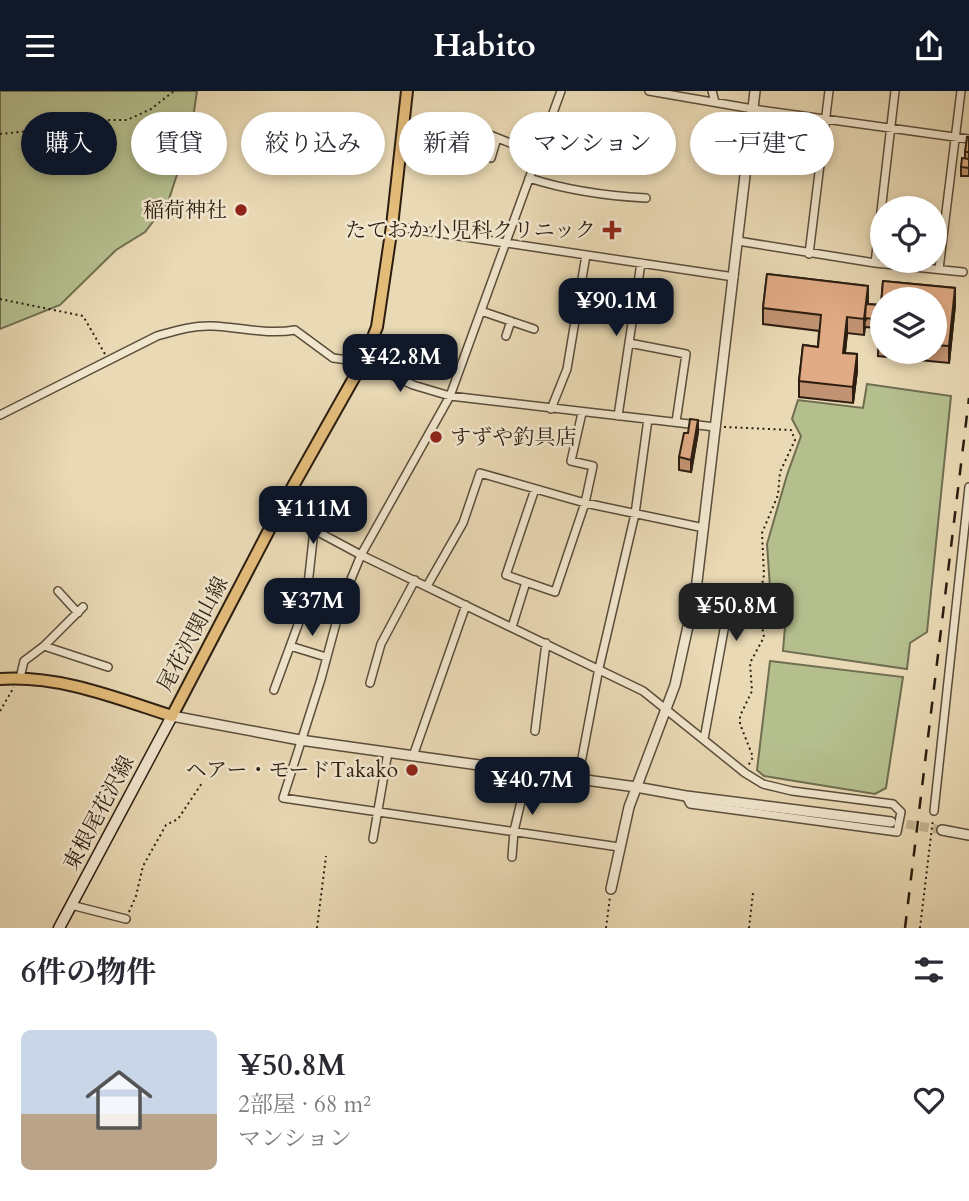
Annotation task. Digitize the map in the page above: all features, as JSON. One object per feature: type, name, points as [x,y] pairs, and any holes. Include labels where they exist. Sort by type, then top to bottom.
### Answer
[{"type":"main road","name":"尾花沢関山線","points":[[0,679],[54,680],[172,716],[279,511],[363,362],[377,327],[392,226],[407,91]]},
{"type":"main road","name":"東根尾花沢線","points":[[59,928],[172,716]]},
{"type":"street","points":[[553,112],[561,91]]},
{"type":"street","points":[[649,91],[774,112]]},
{"type":"street","points":[[712,91],[715,102]]},
{"type":"street","points":[[611,889],[619,847],[636,787],[667,709],[685,645],[696,590],[755,91]]},
{"type":"street","points":[[826,112],[829,91]]},
{"type":"street","points":[[883,196],[895,91]]},
{"type":"street","points":[[947,207],[961,91]]},
{"type":"street","points":[[834,120],[969,139]]},
{"type":"street","points":[[495,145],[497,138],[509,143]]},
{"type":"street","points":[[809,254],[818,175]]},
{"type":"street","points":[[619,847],[283,798],[342,601],[361,555],[450,396],[529,177],[557,187],[577,188],[620,197],[646,198]]},
{"type":"street","points":[[392,226],[734,277]]},
{"type":"street","points":[[738,241],[870,262]]},
{"type":"street","points":[[551,409],[567,369],[586,255]]},
{"type":"street","points":[[618,416],[641,263]]},
{"type":"street","points":[[947,270],[963,272]]},
{"type":"street","points":[[481,311],[534,329]]},
{"type":"street","points":[[506,336],[511,321]]},
{"type":"street","points":[[0,415],[157,336],[181,329],[210,326],[277,333],[295,330],[333,358],[363,362],[413,385],[450,396],[715,427]]},
{"type":"street","points":[[629,343],[686,354],[676,422]]},
{"type":"street","points":[[536,489],[506,575],[555,592],[585,503],[593,466],[571,461],[582,413]]},
{"type":"street","points":[[578,779],[599,668],[635,514],[648,419]]},
{"type":"street","points":[[427,586],[463,523],[481,473],[585,503],[704,528]]},
{"type":"street","points":[[934,811],[967,528],[969,488]]},
{"type":"street","points":[[279,511],[361,555],[643,691],[763,784],[792,791],[893,804],[901,811],[897,832],[690,804],[686,796]]},
{"type":"street","points":[[274,689],[306,603],[314,530]]},
{"type":"street","points":[[370,683],[381,644],[415,580]]},
{"type":"street","points":[[512,627],[526,582]]},
{"type":"street","points":[[696,590],[730,597],[704,739]]},
{"type":"street","points":[[20,678],[23,661],[44,646],[80,610],[58,591]]},
{"type":"street","points":[[413,756],[466,605]]},
{"type":"street","points":[[535,731],[546,643]]},
{"type":"street","points":[[44,646],[108,667]]},
{"type":"street","points":[[290,646],[326,657]]},
{"type":"street","points":[[172,716],[300,740],[686,796],[891,822]]},
{"type":"street","points":[[373,839],[388,752]]},
{"type":"street","points":[[512,857],[514,831],[528,772]]},
{"type":"street","points":[[942,830],[969,835]]},
{"type":"street","points":[[71,905],[126,919]]},
{"type":"path","points":[[0,134],[38,130],[67,120],[127,120],[151,109],[174,91]]},
{"type":"path","points":[[0,299],[83,316],[108,359]]},
{"type":"path","points":[[715,427],[791,430],[795,440],[780,472],[778,495],[762,533],[764,575],[758,605],[764,637],[750,663],[752,691],[740,716],[740,724],[752,757],[745,772]]},
{"type":"path","points":[[0,711],[20,678]]},
{"type":"path","points":[[126,919],[136,896],[143,866],[166,825],[178,819],[202,783]]},
{"type":"path","points":[[920,928],[934,811]]},
{"type":"path","points":[[317,928],[326,856]]},
{"type":"path","points":[[606,928],[611,889]]},
{"type":"path","points":[[749,928],[753,893]]},
{"type":"green space","points":[[0,91],[197,91],[194,112],[131,112],[131,175],[177,175],[168,202],[145,232],[116,250],[60,305],[0,329]]},
{"type":"green space","points":[[867,384],[951,396],[927,632],[910,643],[907,669],[783,651],[786,614],[767,610],[770,588],[767,544],[801,436],[792,419],[798,400],[863,408]]},
{"type":"green space","points":[[770,661],[903,677],[886,788],[875,794],[764,776],[757,770]]},
{"type":"building","points":[[967,137],[969,152],[965,152]]},
{"type":"building","points":[[962,158],[969,159],[969,168],[961,167]]},
{"type":"building","points":[[767,274],[868,286],[864,319],[847,317],[843,353],[857,354],[853,387],[799,381],[803,345],[818,347],[821,315],[763,308]]},
{"type":"building","points":[[883,281],[945,287],[882,287]]},
{"type":"building","points":[[947,287],[955,288],[947,346]]},
{"type":"building","points":[[866,304],[870,304],[870,319],[865,318]]},
{"type":"building","points":[[690,419],[698,420],[691,460],[679,457]]},
{"type":"tunnel","points":[[893,822],[942,830]]},
{"type":"railway","points":[[905,928],[969,398]]},
{"type":"place","name":"稲荷神社","points":[[241,210]]},
{"type":"place","name":"たておか小児科クリニック","points":[[612,230]]},
{"type":"place","name":"すずや釣具店","points":[[436,437]]},
{"type":"place","name":"ヘアー・モードTakako","points":[[412,770]]}]
